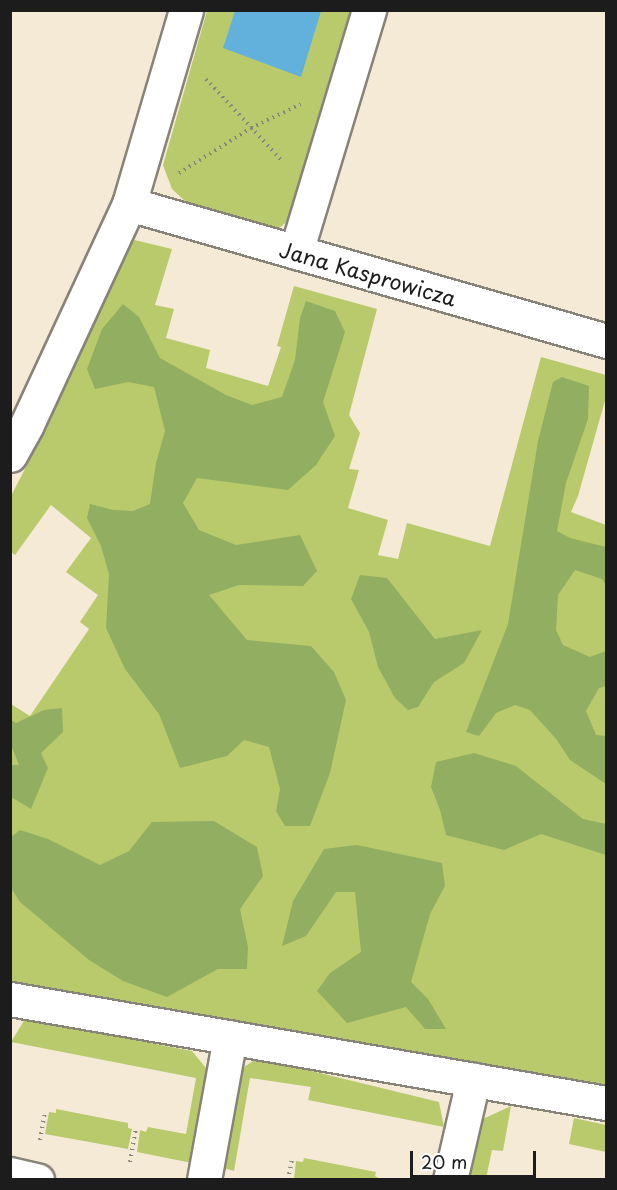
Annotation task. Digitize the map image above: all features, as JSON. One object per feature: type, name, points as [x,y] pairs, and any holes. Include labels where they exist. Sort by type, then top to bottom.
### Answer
[{"type":"street","points":[[10,455],[129,204],[186,10]]},
{"type":"street","points":[[296,252],[369,10]]},
{"type":"street","name":"Jana Kasprowicza","points":[[129,204],[606,341]]},
{"type":"street","points":[[10,999],[606,1103]]},
{"type":"street","points":[[204,1179],[231,1037]]},
{"type":"street","points":[[450,1179],[473,1080]]},
{"type":"street","points":[[10,1174],[37,1179]]},
{"type":"path","points":[[175,46],[314,196]]},
{"type":"path","points":[[129,204],[251,128],[347,82]]},
{"type":"path","points":[[39,1145],[45,1111]]},
{"type":"path","points":[[130,1162],[136,1129]]},
{"type":"path","points":[[288,1179],[292,1160]]},
{"type":"green space","points":[[207,11],[355,11],[296,214],[278,229],[188,204],[172,189],[163,165]]},
{"type":"green space","points":[[126,238],[172,249],[155,305],[174,309],[166,338],[210,350],[206,368],[268,386],[281,347],[277,346],[294,286],[377,309],[349,415],[360,433],[349,469],[359,470],[348,508],[388,520],[378,555],[398,559],[407,523],[490,546],[541,357],[606,375],[606,397],[578,496],[571,512],[606,525],[606,1086],[11,981],[11,704],[30,716],[89,629],[80,622],[98,595],[66,572],[91,538],[51,505],[15,555],[11,552],[11,496],[52,417]]},
{"type":"green space","points":[[306,301],[335,311],[345,332],[323,402],[335,436],[316,465],[288,490],[197,478],[183,503],[199,530],[236,545],[300,535],[317,571],[303,586],[239,585],[209,595],[247,640],[311,646],[334,672],[346,700],[330,773],[310,826],[285,826],[276,811],[280,789],[269,747],[244,740],[227,756],[180,768],[159,714],[125,669],[106,628],[109,574],[101,546],[87,518],[90,504],[113,510],[133,511],[150,504],[156,463],[165,431],[154,387],[128,382],[95,389],[87,369],[102,329],[123,304],[139,317],[160,358],[226,395],[252,405],[282,397],[295,360],[300,318]]},
{"type":"green space","points":[[562,377],[589,386],[588,419],[566,483],[557,531],[570,538],[606,547],[606,585],[602,579],[575,570],[558,595],[556,630],[563,645],[590,657],[606,651],[606,686],[599,688],[586,711],[596,735],[606,736],[606,784],[570,760],[557,740],[530,710],[515,705],[496,713],[479,736],[466,732],[508,624],[538,441],[553,382]]},
{"type":"green space","points":[[360,575],[387,578],[435,639],[482,630],[464,663],[434,682],[418,707],[408,710],[395,698],[378,667],[369,632],[351,599]]},
{"type":"green space","points":[[62,708],[63,732],[41,753],[48,768],[31,809],[11,797],[11,765],[19,765],[11,745],[11,720],[16,723],[44,710]]},
{"type":"green space","points":[[474,753],[516,766],[583,819],[606,824],[606,855],[541,834],[504,850],[446,835],[431,787],[436,762]]},
{"type":"green space","points":[[214,821],[257,847],[263,876],[240,909],[248,947],[247,969],[218,969],[167,997],[123,981],[89,960],[20,902],[11,888],[11,837],[20,830],[48,839],[100,865],[129,851],[152,822]]},
{"type":"green space","points":[[357,845],[442,863],[445,886],[430,914],[411,982],[428,999],[446,1029],[425,1029],[406,1007],[347,1023],[317,991],[330,973],[361,952],[355,892],[336,892],[306,936],[282,946],[293,901],[324,849]]},
{"type":"green space","points":[[25,1019],[192,1051],[210,1073],[192,1163],[137,1152],[140,1130],[146,1132],[148,1127],[186,1134],[196,1078],[11,1042]]},
{"type":"green space","points":[[258,1058],[439,1102],[444,1127],[308,1100],[311,1087],[250,1078],[234,1171],[213,1165],[233,1074]]},
{"type":"green space","points":[[511,1106],[503,1151],[492,1150],[486,1179],[461,1180],[472,1124]]},
{"type":"green space","points":[[56,1109],[128,1123],[128,1128],[132,1129],[128,1149],[45,1134],[49,1112],[56,1113]]},
{"type":"green space","points":[[574,1118],[606,1125],[606,1152],[569,1144]]},
{"type":"green space","points":[[304,1158],[376,1172],[375,1176],[380,1179],[294,1179],[296,1161],[303,1162]]},
{"type":"water","points":[[235,11],[321,11],[301,77],[223,48]]}]
